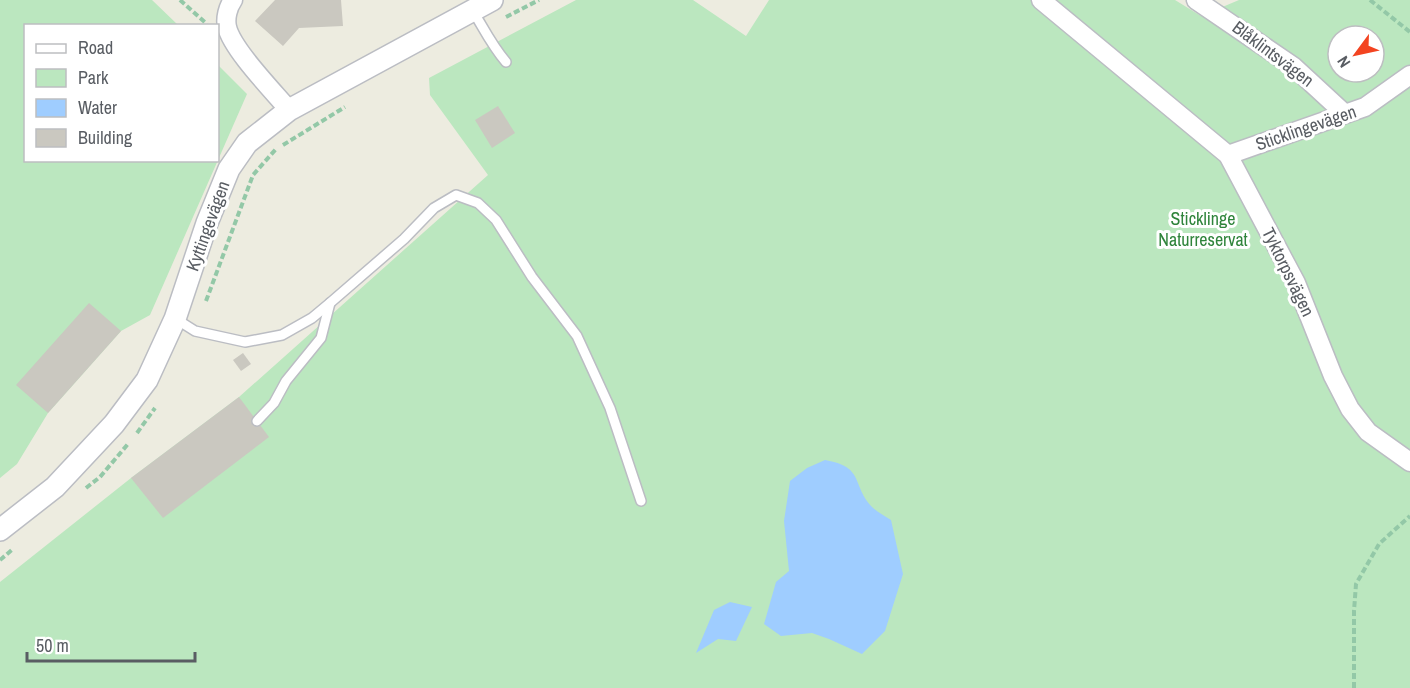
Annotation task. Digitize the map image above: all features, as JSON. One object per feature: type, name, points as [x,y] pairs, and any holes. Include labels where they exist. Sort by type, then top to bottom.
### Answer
[{"type":"street","points":[[233,0],[228,7],[226,26],[237,47],[289,110]]},
{"type":"street","name":"Kyttingevägen","points":[[0,530],[55,487],[114,424],[147,380],[175,319],[207,223],[229,169],[247,143],[289,110],[478,20],[492,0]]},
{"type":"street","name":"Tyktorpsvägen","points":[[1041,0],[1228,155],[1296,283],[1333,376],[1350,409],[1368,432],[1410,462]]},
{"type":"street","name":"Blåklintsvägen","points":[[1196,0],[1294,67],[1345,114]]},
{"type":"street","name":"Sticklingevägen","points":[[1228,155],[1365,107],[1409,75]]},
{"type":"lane","points":[[478,20],[491,45],[506,62]]},
{"type":"lane","points":[[175,319],[195,331],[245,342],[282,335],[312,318],[330,303],[404,239],[434,208],[456,195],[478,203],[496,220],[532,277],[577,336],[610,408],[641,501]]},
{"type":"lane","points":[[257,421],[274,403],[286,381],[321,338],[330,303]]},
{"type":"path","points":[[180,0],[207,24]]},
{"type":"path","points":[[478,20],[539,0]]},
{"type":"path","points":[[1370,0],[1410,32]]},
{"type":"path","points":[[195,331],[254,175],[276,149],[346,106]]},
{"type":"path","points":[[136,434],[156,407]]},
{"type":"path","points":[[82,492],[100,477],[129,442]]},
{"type":"path","points":[[1354,688],[1356,584],[1379,544],[1410,516]]},
{"type":"path","points":[[0,560],[18,545]]},
{"type":"green space","points":[[0,0],[152,0],[177,24],[24,24],[24,162],[217,162],[150,315],[121,331],[48,413],[17,464],[0,478]]},
{"type":"green space","name":"Sticklinge Naturreservat","points":[[576,0],[693,0],[746,36],[769,0],[1175,0],[1201,16],[1239,0],[1410,0],[1410,688],[0,688],[0,582],[131,478],[239,397],[488,175],[430,95],[429,78]]},
{"type":"green space","points":[[219,66],[247,94],[219,158]]},
{"type":"water","points":[[825,460],[838,463],[852,472],[872,507],[891,520],[903,574],[885,631],[862,654],[812,633],[781,636],[764,624],[776,582],[789,571],[784,521],[790,481],[807,468]]},
{"type":"water","points":[[730,602],[752,607],[736,641],[718,639],[696,653],[714,610]]},
{"type":"building","points":[[275,0],[341,0],[343,26],[299,28],[283,46],[255,21]]},
{"type":"building","points":[[498,106],[515,133],[492,148],[475,120]]},
{"type":"building","points":[[89,303],[121,331],[48,413],[16,385]]},
{"type":"building","points":[[243,353],[251,364],[241,371],[233,360]]},
{"type":"building","points":[[239,397],[269,437],[163,518],[131,478]]}]
